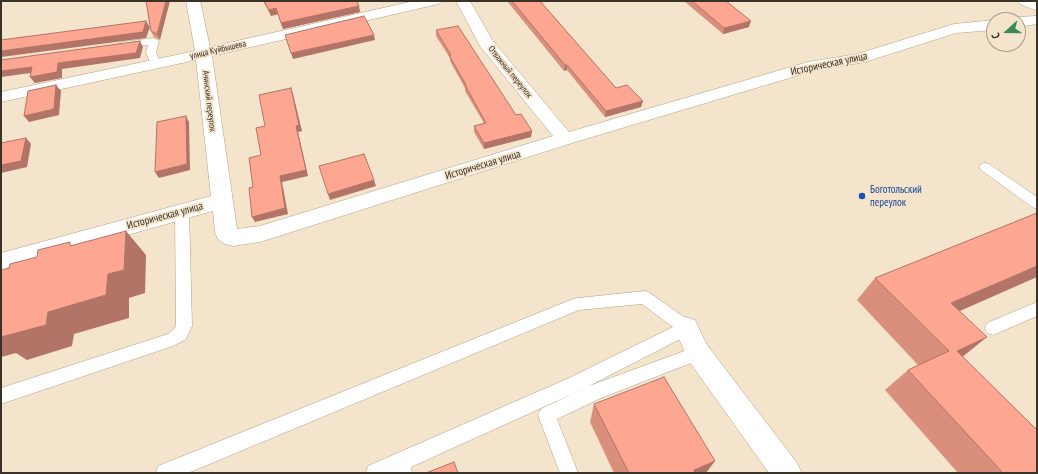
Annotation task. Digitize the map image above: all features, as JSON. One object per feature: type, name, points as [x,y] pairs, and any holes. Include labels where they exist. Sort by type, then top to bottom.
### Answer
[{"type":"street","name":"Ачинский переулок","points":[[193,1],[203,53],[222,201]]},
{"type":"street","name":"улица Куйбышева","points":[[1,97],[156,65],[434,1]]},
{"type":"street","name":"Отважный переулок","points":[[463,1],[486,43],[565,139]]},
{"type":"street","points":[[1025,1],[1037,7]]},
{"type":"street","points":[[1026,21],[1037,20]]},
{"type":"street","name":"Историческая улица","points":[[1,263],[9,259],[222,201],[226,233],[233,238],[246,237],[267,232],[565,139],[814,65],[859,58],[954,30],[986,26]]},
{"type":"street","points":[[686,328],[698,353],[787,473]]},
{"type":"lane","points":[[116,46],[154,41],[151,52],[156,65]]},
{"type":"lane","points":[[985,167],[1037,204]]},
{"type":"lane","points":[[1,396],[173,339],[180,334],[184,326],[182,211]]},
{"type":"lane","points":[[165,473],[578,304],[645,297],[686,328],[575,384],[401,467],[375,473]]},
{"type":"lane","points":[[993,328],[1037,309]]},
{"type":"lane","points":[[569,473],[547,415],[595,392],[698,353]]},
{"type":"building","points":[[146,1],[166,1],[157,34],[151,31]]},
{"type":"building","points":[[264,1],[357,1],[359,6],[281,23],[276,8],[269,10]]},
{"type":"building","points":[[512,1],[540,1],[616,88],[627,85],[643,101],[606,111],[567,65],[565,65]]},
{"type":"building","points":[[692,1],[726,1],[751,21],[724,28]]},
{"type":"building","points":[[364,16],[374,35],[291,53],[285,35]]},
{"type":"building","points":[[146,21],[143,32],[1,51],[1,40]]},
{"type":"building","points":[[458,26],[516,115],[521,114],[532,131],[484,143],[474,126],[486,123],[449,55],[451,55],[436,30]]},
{"type":"building","points":[[140,41],[136,53],[58,63],[57,72],[30,77],[32,67],[1,71],[1,60]]},
{"type":"building","points":[[56,85],[54,109],[24,116],[28,91]]},
{"type":"building","points":[[291,88],[299,125],[296,126],[306,170],[280,176],[285,208],[252,217],[249,188],[253,187],[249,158],[261,155],[256,128],[265,126],[259,95]]},
{"type":"building","points":[[186,116],[187,164],[155,172],[157,122]]},
{"type":"building","points":[[26,138],[21,161],[1,165],[1,143]]},
{"type":"building","points":[[364,154],[374,180],[328,194],[319,166]]},
{"type":"building","points":[[1037,213],[1037,266],[951,303],[987,337],[957,351],[1037,430],[1037,473],[1003,473],[908,370],[949,351],[875,278]]},
{"type":"building","points":[[126,231],[124,270],[108,274],[106,295],[48,312],[46,325],[1,337],[1,270],[9,268],[10,264],[37,257],[38,250],[70,242],[70,246]]},
{"type":"building","points":[[664,377],[715,461],[694,470],[695,473],[629,473],[594,404]]},
{"type":"building","points":[[454,462],[458,473],[426,473]]},
{"type":"place","name":"Боготольский переулок","points":[[862,196]]}]
